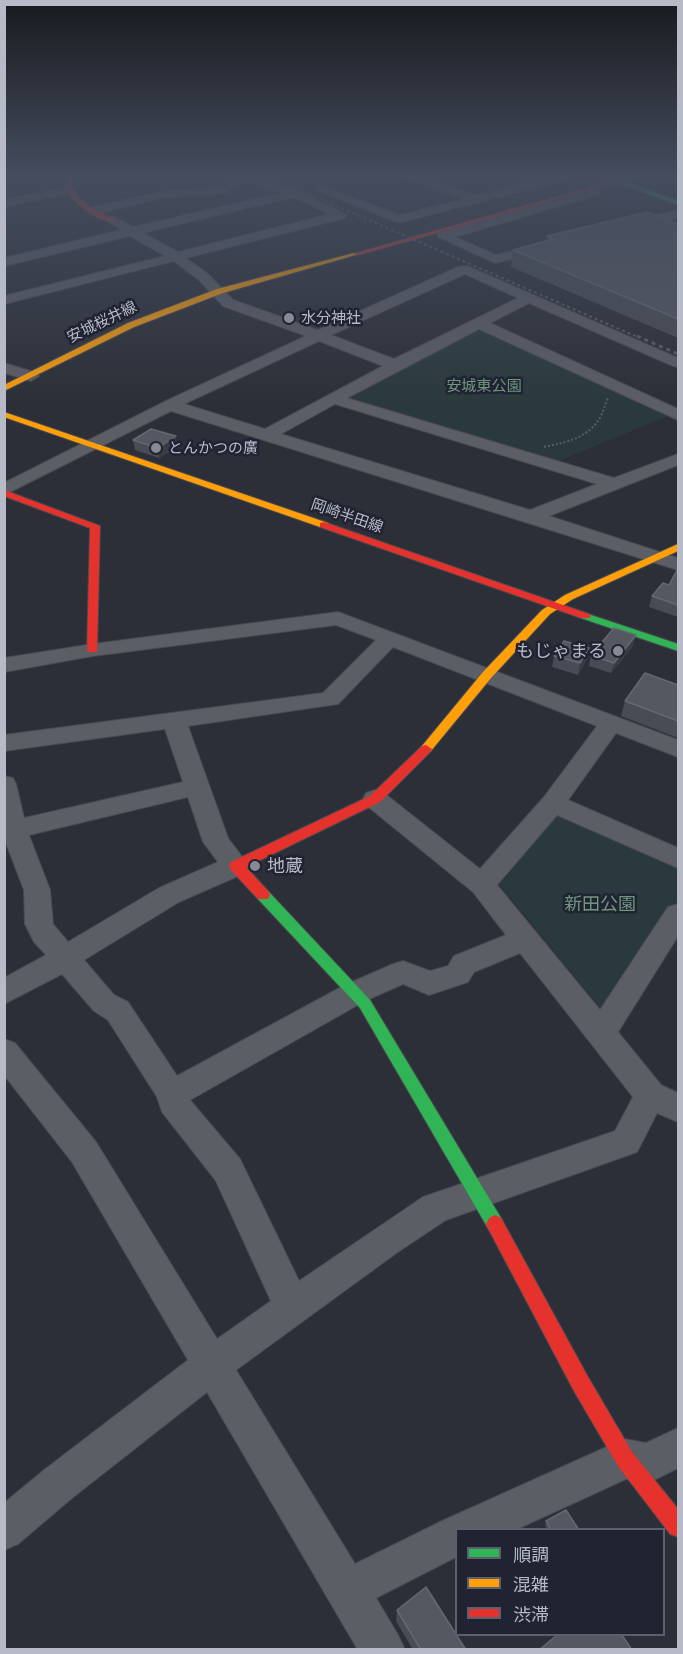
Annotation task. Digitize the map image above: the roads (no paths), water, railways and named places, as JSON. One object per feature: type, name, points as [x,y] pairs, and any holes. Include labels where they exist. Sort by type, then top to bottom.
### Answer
[{"type":"main road","name":"安城桜井線","points":[[4,380],[18,372],[218,289],[343,254]]},
{"type":"main road","name":"安城桜井線","points":[[218,289],[347,254]]},
{"type":"main road","name":"安城桜井線","points":[[4,389],[18,372]]},
{"type":"main road","name":"岡崎半田線","points":[[4,414],[87,445],[678,648]]},
{"type":"main road","points":[[4,491],[95,526],[93,650]]},
{"type":"main road","points":[[678,547],[554,606],[487,675],[429,746],[375,799],[236,866],[365,1004],[478,1192],[581,1384],[625,1459],[678,1526]]},
{"type":"street","points":[[4,262],[37,254]]},
{"type":"street","points":[[173,254],[218,289],[228,303],[394,365]]},
{"type":"street","points":[[4,300],[183,254]]},
{"type":"street","points":[[484,254],[495,259],[514,254]]},
{"type":"street","points":[[4,491],[87,445],[318,335],[463,270],[678,363]]},
{"type":"street","points":[[268,434],[394,365],[529,298]]},
{"type":"street","points":[[479,323],[678,415]]},
{"type":"street","points":[[331,398],[616,483]]},
{"type":"street","points":[[171,406],[268,434],[678,564]]},
{"type":"street","points":[[531,516],[678,459]]},
{"type":"street","points":[[4,666],[93,650],[338,618],[678,749]]},
{"type":"street","points":[[4,743],[330,699],[390,638]]},
{"type":"street","points":[[4,992],[66,958],[143,908],[211,874],[236,866],[216,842],[174,720]]},
{"type":"street","points":[[482,885],[553,803],[611,723]]},
{"type":"street","points":[[4,784],[14,830],[38,890],[39,924],[44,934],[104,1003],[118,1011],[172,1094],[173,1102],[228,1170],[292,1307]]},
{"type":"street","points":[[14,830],[197,787]]},
{"type":"street","points":[[4,1530],[58,1484],[211,1366],[435,1208],[626,1142],[664,1101],[601,1033],[482,885],[375,799]]},
{"type":"street","points":[[553,803],[678,859]]},
{"type":"street","points":[[601,1033],[678,914]]},
{"type":"street","points":[[172,1094],[355,993],[403,972],[429,983],[458,974],[464,964],[526,939]]},
{"type":"street","points":[[4,1053],[84,1152],[383,1650]]},
{"type":"street","points":[[472,1528],[625,1459],[648,1463],[678,1447]]},
{"type":"street","points":[[347,1590],[455,1536]]},
{"type":"railway","points":[[447,254],[640,338]]},
{"type":"railway","points":[[637,336],[678,354]]},
{"type":"place","name":"水分神社","points":[[289,318]]},
{"type":"place","name":"とんかつの廣","points":[[156,448]]},
{"type":"place","name":"もじゃまる","points":[[618,651]]},
{"type":"place","name":"地蔵","points":[[255,866]]},
{"type":"park label","name":"安城東公園","points":[[484,386]]},
{"type":"park label","name":"新田公園","points":[[600,904]]}]
